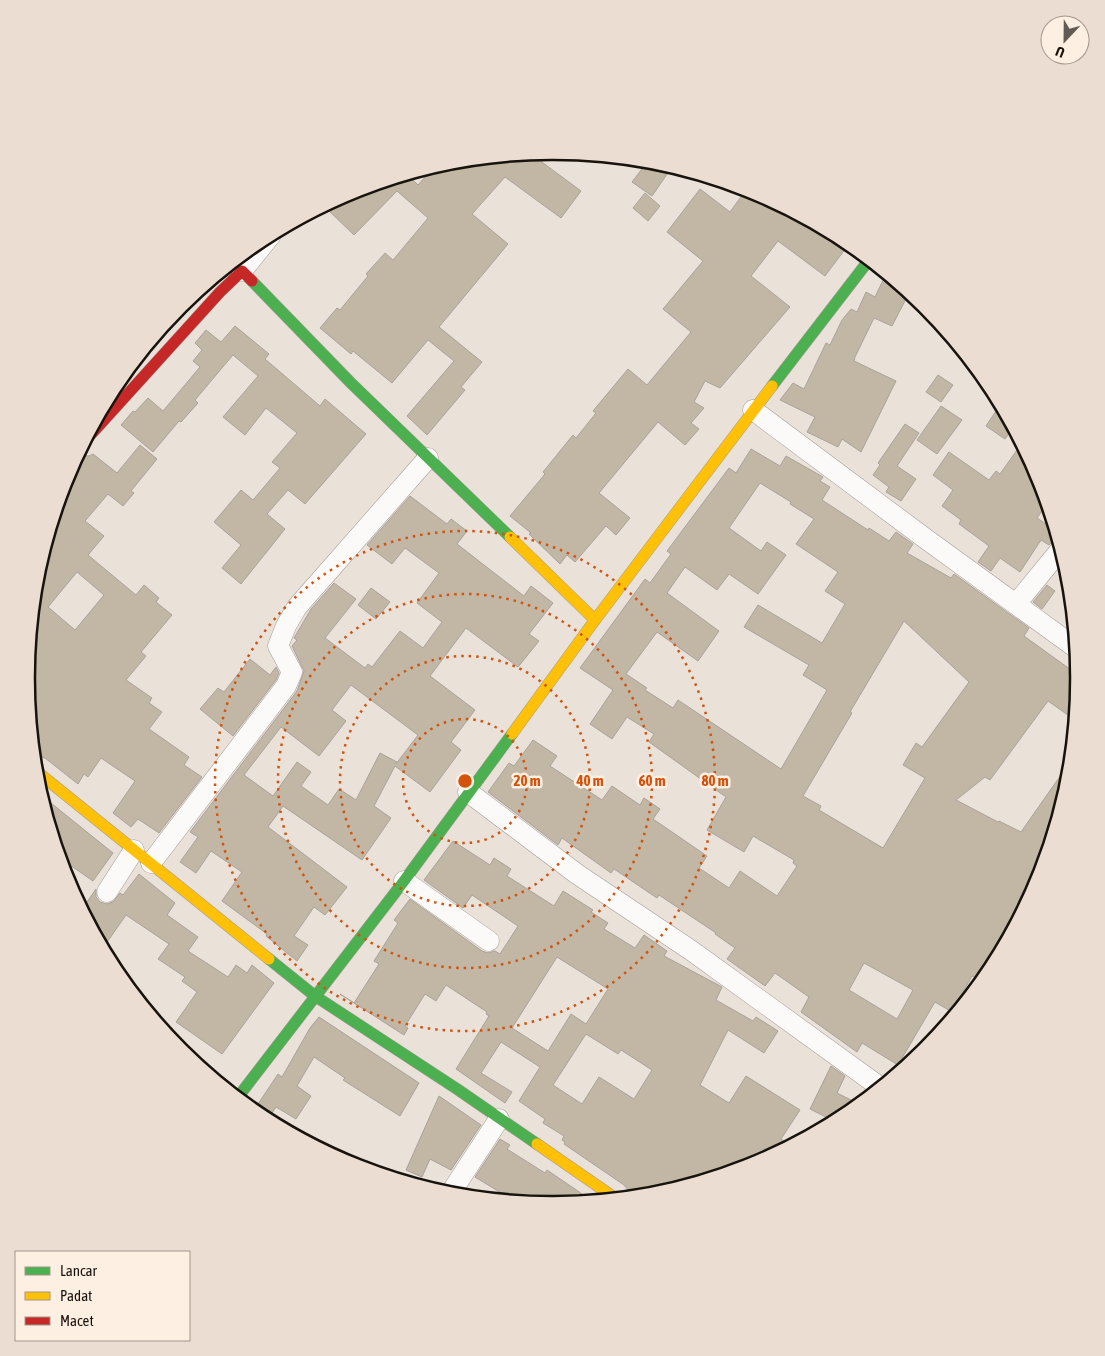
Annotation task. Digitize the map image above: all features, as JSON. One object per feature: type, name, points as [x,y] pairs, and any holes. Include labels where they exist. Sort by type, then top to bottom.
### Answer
[{"type":"street","points":[[105,417],[215,287],[242,271],[255,255]]},
{"type":"street","points":[[242,1092],[404,881],[595,620],[865,265]]},
{"type":"street","points":[[242,271],[351,383],[595,620]]},
{"type":"street","points":[[753,410],[1069,643]]},
{"type":"street","points":[[151,863],[286,686],[292,672],[278,646],[286,626],[297,607],[428,458]]},
{"type":"street","points":[[1016,604],[1055,556]]},
{"type":"street","points":[[45,778],[315,996],[457,1089],[607,1192]]},
{"type":"street","points":[[468,792],[577,874],[692,952],[875,1083]]},
{"type":"street","points":[[107,892],[134,850]]},
{"type":"street","points":[[404,881],[489,941]]},
{"type":"street","points":[[455,1186],[499,1119]]},
{"type":"building","points":[[540,161],[581,191],[561,218],[505,177],[472,214],[508,244],[439,327],[482,362],[461,387],[465,390],[427,435],[407,416],[454,361],[428,340],[392,383],[353,351],[351,354],[320,328],[337,308],[340,310],[368,276],[366,274],[385,253],[393,260],[428,218],[397,191],[354,235],[330,211],[354,200],[413,180],[418,185],[426,176],[452,170],[485,165]]},
{"type":"building","points":[[642,168],[668,174],[652,196],[632,182]]},
{"type":"building","points":[[700,189],[730,212],[741,196],[751,200],[811,230],[844,251],[825,276],[778,241],[751,276],[790,307],[720,388],[705,381],[694,402],[704,408],[691,423],[699,429],[685,445],[658,422],[599,493],[630,518],[616,535],[606,526],[575,562],[567,555],[560,564],[529,534],[531,533],[510,516],[545,474],[543,472],[573,435],[576,438],[596,413],[593,411],[628,369],[647,385],[691,332],[663,309],[703,261],[667,232]]},
{"type":"building","points":[[645,193],[660,206],[648,221],[633,208]]},
{"type":"building","points":[[883,280],[905,300],[892,326],[874,318],[855,357],[854,361],[896,381],[861,452],[842,439],[838,447],[807,432],[815,417],[780,400],[793,383],[804,389],[826,343],[830,345],[842,320],[851,309],[857,312],[866,292],[875,297]]},
{"type":"building","points":[[235,326],[269,354],[265,359],[320,406],[325,399],[366,434],[305,504],[288,490],[267,514],[285,529],[241,584],[222,568],[241,545],[214,522],[241,490],[253,500],[280,468],[272,462],[297,433],[266,408],[245,435],[223,417],[258,376],[233,355],[195,400],[198,403],[181,422],[179,421],[153,452],[121,425],[148,398],[163,411],[200,367],[193,361],[202,350],[195,343],[206,330],[221,342]]},
{"type":"building","points":[[938,375],[953,385],[941,402],[926,392]]},
{"type":"building","points":[[941,406],[962,420],[937,454],[917,440]]},
{"type":"building","points":[[996,411],[1009,434],[1005,439],[986,426]]},
{"type":"building","points":[[905,424],[919,433],[897,466],[916,479],[901,501],[886,492],[889,487],[873,475],[880,465],[878,463]]},
{"type":"building","points":[[140,445],[157,459],[131,491],[134,493],[123,506],[108,494],[85,521],[104,536],[88,555],[136,595],[144,585],[159,598],[156,602],[172,615],[141,652],[146,656],[126,680],[152,698],[149,703],[162,712],[149,729],[189,757],[184,765],[202,777],[159,833],[138,819],[131,827],[113,813],[135,781],[101,758],[88,777],[84,774],[78,784],[41,757],[39,746],[35,678],[36,644],[39,610],[45,577],[62,512],[74,480],[85,456],[93,454],[117,473]],"holes":[[[77,572],[104,595],[75,630],[48,607]]]},
{"type":"building","points":[[751,449],[780,466],[786,456],[823,477],[820,481],[830,487],[822,500],[868,530],[869,528],[889,541],[896,532],[913,544],[907,553],[951,578],[954,574],[1029,628],[1024,636],[1070,669],[1069,716],[1048,701],[990,780],[985,777],[956,800],[1021,832],[1061,775],[1043,844],[1017,907],[1001,937],[983,966],[975,977],[972,976],[962,995],[949,1010],[935,1002],[897,1064],[862,1043],[857,1052],[801,1012],[809,997],[775,973],[765,986],[727,959],[735,948],[716,933],[659,895],[657,898],[614,869],[611,873],[562,838],[558,845],[488,792],[509,763],[514,766],[533,740],[557,756],[550,766],[602,800],[612,786],[640,805],[644,798],[660,809],[653,819],[707,856],[699,868],[729,888],[740,871],[777,896],[797,866],[793,863],[794,860],[753,836],[744,852],[707,830],[726,797],[649,742],[654,734],[627,717],[612,739],[590,724],[613,690],[580,668],[645,579],[650,583],[671,554],[667,551],[729,468],[736,473]],"holes":[[[760,483],[791,502],[790,504],[814,519],[796,544],[838,572],[825,591],[845,604],[822,643],[758,605],[744,627],[809,665],[803,675],[827,690],[781,769],[678,700],[673,708],[645,690],[647,688],[626,674],[657,632],[698,661],[719,631],[667,593],[685,567],[717,590],[729,574],[758,594],[786,555],[767,542],[761,551],[729,528]],[[904,621],[969,682],[922,747],[916,743],[903,765],[925,778],[883,848],[819,810],[821,806],[803,796]],[[864,963],[913,990],[897,1019],[849,990]]]},
{"type":"building","points":[[1018,450],[1042,510],[1037,518],[1046,524],[1051,542],[1049,545],[1041,540],[1020,572],[1000,558],[991,571],[978,562],[989,546],[959,524],[961,520],[942,506],[953,490],[933,475],[949,452],[989,480],[996,471],[1000,474]]},
{"type":"building","points":[[410,496],[447,524],[451,519],[467,531],[457,544],[524,596],[531,586],[553,603],[529,634],[539,641],[518,667],[466,628],[430,676],[475,710],[451,742],[461,750],[430,792],[395,766],[374,806],[391,818],[362,860],[283,806],[268,827],[347,887],[325,915],[314,907],[294,936],[308,945],[297,961],[266,936],[267,934],[222,901],[242,872],[211,851],[196,873],[180,862],[198,837],[190,832],[297,691],[304,671],[292,646],[297,640],[294,638],[311,609],[334,583],[356,599],[325,638],[365,668],[368,664],[372,667],[400,631],[423,648],[442,622],[417,603],[439,573],[405,548],[392,564],[367,545]],"holes":[[[351,685],[418,735],[396,764],[397,762],[380,753],[356,800],[339,789],[328,805],[301,786],[311,772],[297,762],[273,796],[244,775],[281,727],[319,756],[346,721],[332,710]]]},
{"type":"building","points":[[1047,585],[1055,591],[1042,609],[1033,602]]},
{"type":"building","points":[[371,588],[390,602],[376,619],[358,605]]},
{"type":"building","points":[[250,659],[270,675],[276,667],[279,673],[276,680],[233,736],[200,709],[218,688],[224,692]]},
{"type":"building","points":[[51,803],[113,853],[93,881],[70,865]]},
{"type":"building","points":[[453,841],[490,865],[494,858],[511,869],[507,876],[554,906],[563,891],[593,910],[591,912],[608,923],[604,929],[635,948],[644,935],[667,951],[664,956],[722,987],[716,1000],[753,1021],[756,1017],[778,1031],[764,1053],[728,1030],[700,1085],[729,1103],[746,1076],[800,1110],[781,1139],[784,1141],[751,1156],[686,1178],[628,1190],[624,1185],[564,1144],[565,1142],[562,1140],[564,1136],[543,1123],[545,1119],[519,1101],[540,1067],[501,1042],[481,1073],[512,1092],[505,1103],[456,1069],[489,1016],[486,1014],[487,1012],[446,985],[436,1001],[425,994],[405,1026],[408,1028],[404,1035],[354,1003],[379,964],[374,961],[398,923],[394,920],[410,899],[482,951],[488,953],[495,951],[500,954],[518,926],[472,895],[463,908],[424,880]],"holes":[[[557,957],[608,989],[586,1024],[571,1014],[548,1051],[512,1028]],[[586,1034],[618,1054],[621,1050],[652,1070],[634,1099],[599,1077],[582,1104],[553,1085]]]},
{"type":"building","points":[[139,874],[175,903],[167,915],[198,937],[188,951],[228,977],[236,965],[247,973],[252,965],[274,983],[222,1054],[176,1022],[197,992],[182,981],[185,977],[158,959],[169,944],[126,915],[107,942],[86,903],[96,889],[96,897],[100,902],[107,904],[113,902],[120,893],[123,895]]},
{"type":"building","points":[[319,1017],[419,1083],[400,1116],[343,1080],[345,1078],[314,1057],[297,1086],[311,1096],[296,1119],[276,1107],[272,1113],[258,1103],[278,1074],[282,1077],[310,1028]]},
{"type":"building","points":[[831,1066],[845,1076],[837,1093],[851,1100],[826,1117],[810,1109]]},
{"type":"building","points":[[439,1096],[481,1125],[451,1170],[430,1159],[422,1177],[406,1170]]},
{"type":"building","points":[[500,1139],[510,1145],[507,1149],[545,1173],[547,1170],[583,1194],[552,1196],[500,1192],[475,1177]]},
{"type":"traffic: fast","points":[[772,386],[865,265]]},
{"type":"traffic: fast","points":[[252,281],[351,383],[510,537]]},
{"type":"traffic: fast","points":[[242,1092],[404,881],[512,734]]},
{"type":"traffic: fast","points":[[269,959],[315,996],[537,1144]]},
{"type":"traffic: slow","points":[[512,734],[595,620],[772,386]]},
{"type":"traffic: slow","points":[[510,537],[595,620]]},
{"type":"traffic: slow","points":[[45,778],[269,959]]},
{"type":"traffic: slow","points":[[537,1144],[607,1192]]},
{"type":"traffic: jam","points":[[103,422],[220,292],[242,271],[252,281]]}]
